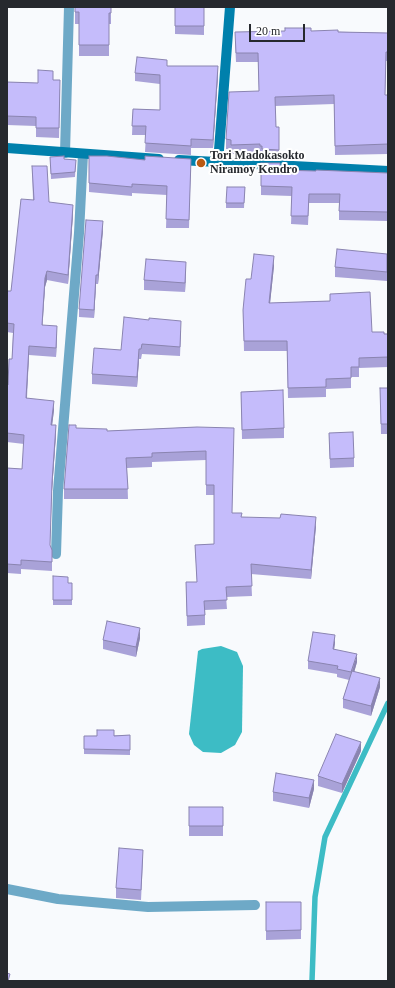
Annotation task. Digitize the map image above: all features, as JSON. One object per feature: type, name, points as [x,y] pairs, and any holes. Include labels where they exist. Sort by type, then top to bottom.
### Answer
[{"type":"street","points":[[65,153],[69,7]]},
{"type":"street","points":[[218,163],[230,7]]},
{"type":"street","points":[[7,148],[218,163],[388,171]]},
{"type":"street","points":[[56,554],[59,484],[83,154]]},
{"type":"street","points":[[7,889],[58,899],[148,907],[255,905]]},
{"type":"water","points":[[221,646],[237,652],[243,666],[242,732],[235,745],[221,753],[203,752],[194,745],[189,734],[198,651]]},
{"type":"building","points":[[75,7],[111,7],[111,13],[109,13],[109,45],[79,45],[79,12],[75,12]]},
{"type":"building","points":[[175,7],[204,7],[204,26],[175,26]]},
{"type":"building","points":[[285,28],[311,28],[311,31],[338,30],[338,32],[388,33],[385,95],[388,95],[388,144],[335,146],[334,95],[275,97],[276,127],[279,127],[279,150],[262,149],[260,144],[231,145],[231,140],[226,139],[229,92],[259,91],[258,53],[236,53],[235,32],[285,31]]},
{"type":"building","points":[[137,57],[167,60],[167,66],[218,66],[213,140],[191,139],[191,146],[145,143],[146,126],[132,126],[133,109],[160,110],[160,75],[135,73]]},
{"type":"building","points":[[38,70],[53,71],[53,80],[60,80],[59,128],[36,128],[36,117],[7,116],[7,82],[38,83]]},
{"type":"building","points":[[64,156],[64,159],[76,160],[75,172],[51,174],[50,157]]},
{"type":"building","points":[[89,156],[107,156],[145,160],[145,156],[191,159],[189,220],[166,219],[167,186],[132,184],[132,187],[89,183]]},
{"type":"building","points":[[261,163],[280,163],[280,170],[388,173],[388,212],[339,211],[340,194],[309,194],[308,216],[291,216],[292,187],[261,186]]},
{"type":"building","points":[[32,166],[47,166],[49,202],[73,205],[68,275],[47,271],[45,278],[42,325],[57,326],[56,348],[29,346],[26,398],[54,401],[51,425],[56,425],[50,545],[52,550],[52,562],[21,560],[21,565],[7,564],[7,468],[22,469],[24,435],[7,433],[7,385],[9,359],[12,359],[14,324],[7,323],[7,291],[11,291],[21,199],[34,200]]},
{"type":"building","points":[[227,187],[245,187],[244,203],[226,203]]},
{"type":"building","points":[[86,220],[103,221],[98,275],[96,275],[94,310],[79,309]]},
{"type":"building","points":[[337,249],[387,254],[387,272],[335,267]]},
{"type":"building","points":[[254,254],[274,256],[269,303],[330,301],[330,294],[370,292],[372,332],[384,332],[384,334],[388,334],[388,357],[359,358],[359,367],[351,367],[351,378],[326,379],[326,387],[288,388],[287,341],[244,341],[243,310],[246,279],[251,279]]},
{"type":"building","points":[[146,259],[186,262],[185,283],[144,280]]},
{"type":"building","points":[[124,317],[149,320],[149,318],[181,321],[180,347],[142,344],[141,349],[139,349],[137,377],[92,374],[94,348],[121,350]]},
{"type":"building","points":[[380,388],[388,388],[388,424],[381,424]]},
{"type":"building","points":[[283,390],[284,428],[242,430],[241,392]]},
{"type":"building","points":[[69,425],[76,425],[76,428],[107,429],[107,431],[197,427],[234,428],[232,513],[242,513],[241,517],[280,518],[281,514],[316,517],[311,570],[251,564],[252,586],[226,587],[227,600],[204,601],[205,615],[187,616],[186,582],[197,582],[195,545],[214,544],[214,485],[206,485],[206,451],[152,453],[152,457],[126,458],[128,489],[64,489]]},
{"type":"building","points":[[353,432],[354,458],[330,459],[329,433]]},
{"type":"building","points":[[53,576],[68,577],[68,583],[72,583],[72,600],[53,600]]},
{"type":"building","points":[[107,621],[140,628],[136,647],[103,640]]},
{"type":"building","points":[[313,632],[335,635],[333,649],[357,654],[351,672],[337,669],[338,666],[308,661]]},
{"type":"building","points":[[352,671],[380,678],[371,706],[343,699]]},
{"type":"building","points":[[97,730],[114,730],[114,736],[130,735],[130,750],[84,749],[84,736],[97,736]]},
{"type":"building","points":[[336,734],[361,742],[342,784],[318,776]]},
{"type":"building","points":[[276,773],[314,780],[309,798],[273,792]]},
{"type":"building","points":[[189,807],[223,807],[223,826],[189,826]]},
{"type":"building","points":[[119,848],[143,850],[141,890],[116,888]]},
{"type":"building","points":[[266,902],[301,902],[301,930],[266,931]]},
{"type":"building","points":[[7,973],[10,974],[8,981],[7,981]]},
{"type":"waterway","points":[[312,981],[315,897],[325,837],[388,703]]},
{"type":"place","name":"Tori Madokasokto Niramoy Kendro","points":[[201,163]]}]
